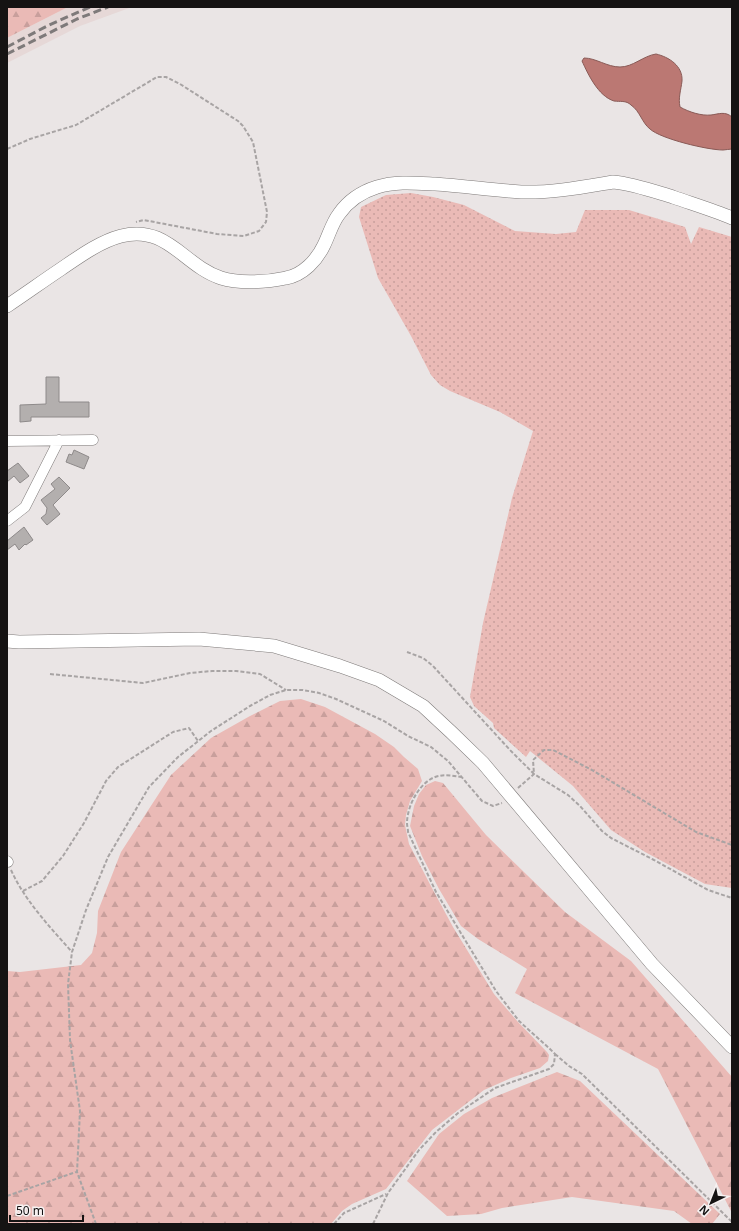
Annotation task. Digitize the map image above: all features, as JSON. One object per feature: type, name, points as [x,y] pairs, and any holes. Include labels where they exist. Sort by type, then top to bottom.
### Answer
[{"type":"street","points":[[7,306],[101,243],[127,234],[148,234],[159,238],[208,272],[222,279],[234,281],[262,281],[295,276],[304,270],[314,260],[324,246],[337,216],[352,199],[378,187],[400,183],[422,183],[522,192],[550,191],[613,182],[624,183],[640,186],[732,218]]},
{"type":"street","points":[[7,521],[25,507],[59,440]]},
{"type":"street","points":[[7,441],[93,440]]},
{"type":"street","points":[[7,641],[200,639],[274,646],[340,666],[379,680],[423,706],[483,763],[652,964],[732,1047]]},
{"type":"path","points":[[7,149],[30,139],[76,125],[157,77],[166,77],[180,84],[238,121],[243,126],[253,142],[267,212],[266,222],[258,231],[244,236],[217,234],[144,220],[136,222],[127,234]]},
{"type":"path","points":[[408,652],[423,658],[433,666],[534,774],[568,795],[610,838],[708,890],[732,898]]},
{"type":"path","points":[[50,674],[143,682],[212,671],[236,671],[260,674],[286,690]]},
{"type":"path","points":[[96,1224],[76,1172],[80,1111],[70,1040],[68,984],[72,952],[86,910],[108,857],[149,787],[178,756],[211,731],[270,695],[286,690],[303,690],[319,693],[336,699],[384,721],[408,736],[431,747],[448,761],[482,801],[493,806],[503,803],[534,774]]},
{"type":"path","points":[[23,891],[42,880],[63,856],[84,823],[106,781],[118,766],[173,732],[189,728],[198,741]]},
{"type":"path","points":[[534,774],[533,760],[544,750],[553,750],[592,770],[696,832],[732,845]]},
{"type":"path","points":[[461,777],[440,775],[431,778],[423,784],[411,804],[407,822],[408,832],[436,892],[496,991],[519,1021],[569,1066],[582,1074],[732,1222]]},
{"type":"path","points":[[7,861],[23,891],[56,935],[72,952]]},
{"type":"path","points":[[373,1224],[388,1193],[419,1150],[436,1132],[458,1113],[495,1088],[549,1069],[554,1064],[555,1054]]},
{"type":"path","points":[[7,1196],[76,1172]]},
{"type":"path","points":[[334,1224],[344,1213],[388,1193]]},
{"type":"shaded area","points":[[68,7],[132,7],[80,26],[7,63],[7,38]]},
{"type":"shaded area","points":[[656,54],[666,57],[678,67],[680,71],[682,81],[679,97],[680,107],[699,114],[711,115],[724,113],[732,117],[732,149],[716,150],[696,146],[656,133],[645,124],[637,110],[629,103],[614,101],[598,90],[582,61],[584,58],[588,58],[615,67],[625,67]]},
{"type":"green space","points":[[7,7],[68,7],[7,38]]},
{"type":"green space","points":[[411,193],[464,205],[515,231],[556,234],[576,232],[585,210],[629,210],[685,227],[691,244],[699,227],[732,237],[732,888],[705,884],[645,852],[611,830],[573,786],[530,751],[526,757],[494,728],[493,723],[474,706],[470,697],[483,623],[512,498],[533,431],[500,412],[450,391],[440,385],[431,375],[378,278],[359,217],[361,207],[386,195]]},
{"type":"green space","points":[[301,699],[325,707],[375,734],[394,747],[418,769],[422,781],[410,801],[406,815],[405,825],[409,844],[453,927],[494,994],[547,1052],[549,1055],[548,1061],[540,1068],[511,1078],[484,1090],[432,1130],[386,1189],[352,1204],[342,1211],[331,1224],[7,1224],[7,971],[20,972],[81,965],[92,953],[97,933],[98,911],[121,852],[171,775],[211,738],[280,701]]},
{"type":"green space","points":[[435,781],[443,783],[486,835],[565,912],[631,961],[732,1077],[732,1213],[658,1069],[515,993],[527,969],[478,939],[461,926],[439,889],[422,856],[410,826],[414,806],[419,794],[426,785]]},
{"type":"green space","points":[[557,1072],[580,1081],[720,1214],[712,1224],[692,1224],[674,1211],[572,1197],[502,1208],[481,1214],[447,1216],[407,1181],[439,1134],[464,1114],[492,1098]]},
{"type":"building","points":[[46,377],[59,377],[59,402],[89,402],[89,417],[31,417],[31,421],[20,422],[20,405],[46,404]]},
{"type":"building","points":[[74,450],[89,457],[84,469],[66,462],[69,454],[72,455]]},
{"type":"building","points":[[18,463],[29,476],[20,483],[14,476],[7,482],[7,471]]},
{"type":"building","points":[[59,477],[70,488],[53,505],[60,514],[47,525],[41,518],[46,514],[47,508],[41,500],[55,489],[51,484]]},
{"type":"building","points":[[24,527],[33,540],[26,545],[25,544],[19,550],[15,544],[7,550],[7,541]]},
{"type":"railway","points":[[7,47],[49,25],[90,7]]},
{"type":"railway","points":[[7,54],[77,19],[108,7]]}]
